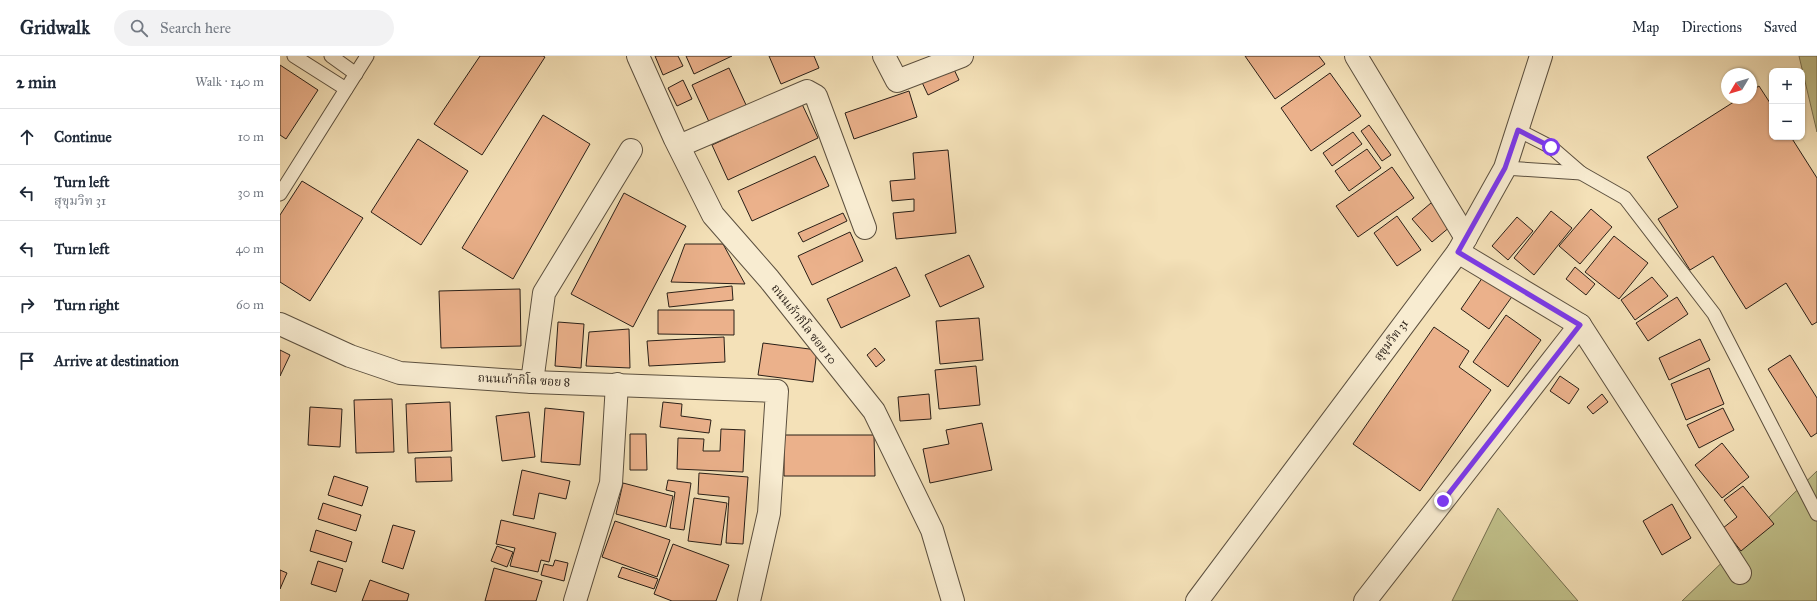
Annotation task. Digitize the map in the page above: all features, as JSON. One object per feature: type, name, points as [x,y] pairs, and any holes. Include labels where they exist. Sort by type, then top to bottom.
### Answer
[{"type":"street","name":"ถนนเก้ากิโล ซอย 10","points":[[638,56],[679,146],[713,215],[769,279],[874,412],[932,530],[954,601]]},
{"type":"street","points":[[884,56],[897,81],[962,56]]},
{"type":"street","points":[[1356,56],[1462,245],[1580,325],[1740,573]]},
{"type":"street","name":"สุขุมวิท 31","points":[[1197,601],[1462,245],[1505,168],[1541,56]]},
{"type":"street","points":[[679,146],[807,91],[810,92],[816,96],[865,228]]},
{"type":"street","points":[[532,382],[544,293],[632,150]]},
{"type":"street","name":"ถนนเก้ากิโล ซอย 8","points":[[280,324],[350,356],[400,373],[532,382],[777,391],[770,512],[749,601]]},
{"type":"street","points":[[1365,601],[1580,325]]},
{"type":"street","points":[[575,601],[612,483],[617,384]]},
{"type":"lane","points":[[294,56],[346,89]]},
{"type":"lane","points":[[331,56],[356,74]]},
{"type":"lane","points":[[280,194],[367,56]]},
{"type":"lane","points":[[1518,130],[1551,147],[1581,173],[1625,198],[1714,314],[1817,514]]},
{"type":"lane","points":[[1505,168],[1581,173]]},
{"type":"green space","points":[[1799,56],[1817,56],[1817,132],[1805,81],[1805,68],[1802,68]]},
{"type":"green space","points":[[1817,471],[1817,601],[1682,601]]},
{"type":"green space","points":[[1498,508],[1578,601],[1452,601]]},
{"type":"building","points":[[480,56],[545,57],[482,155],[434,124]]},
{"type":"building","points":[[655,56],[678,56],[683,66],[663,75]]},
{"type":"building","points":[[686,56],[732,56],[694,74]]},
{"type":"building","points":[[769,56],[814,56],[819,68],[781,84]]},
{"type":"building","points":[[1245,56],[1319,56],[1325,64],[1275,99]]},
{"type":"building","points":[[950,61],[959,80],[928,95],[919,76]]},
{"type":"building","points":[[280,65],[318,90],[286,139],[280,135]]},
{"type":"building","points":[[729,68],[747,107],[710,124],[692,85]]},
{"type":"building","points":[[1330,73],[1361,116],[1311,151],[1281,108]]},
{"type":"building","points":[[683,80],[692,99],[677,106],[668,88]]},
{"type":"building","points":[[1759,86],[1769,101],[1769,140],[1793,140],[1817,178],[1817,322],[1812,325],[1786,283],[1746,309],[1713,256],[1690,270],[1658,219],[1678,207],[1647,157],[1731,104],[1757,104],[1757,87]]},
{"type":"building","points":[[909,91],[917,117],[854,139],[845,113]]},
{"type":"building","points":[[802,104],[818,138],[728,180],[712,145]]},
{"type":"building","points":[[543,115],[590,144],[513,279],[462,248]]},
{"type":"building","points":[[1369,125],[1391,155],[1382,161],[1361,131]]},
{"type":"building","points":[[1353,132],[1362,144],[1332,166],[1323,153]]},
{"type":"building","points":[[418,139],[468,171],[421,245],[371,212]]},
{"type":"building","points":[[1367,149],[1381,168],[1349,191],[1335,171]]},
{"type":"building","points":[[948,150],[956,233],[896,239],[893,213],[914,211],[914,199],[892,201],[890,181],[915,179],[913,153]]},
{"type":"building","points":[[815,156],[829,186],[752,221],[738,191]]},
{"type":"building","points":[[1392,167],[1414,198],[1358,237],[1336,206]]},
{"type":"building","points":[[302,181],[363,218],[310,301],[280,282],[280,215]]},
{"type":"building","points":[[624,193],[686,226],[633,327],[571,294]]},
{"type":"building","points":[[1431,203],[1451,226],[1432,242],[1412,219]]},
{"type":"building","points":[[1591,209],[1612,227],[1580,264],[1559,246]]},
{"type":"building","points":[[1551,211],[1572,228],[1534,275],[1514,258]]},
{"type":"building","points":[[843,213],[847,221],[803,242],[798,233]]},
{"type":"building","points":[[1397,216],[1421,250],[1397,266],[1374,233]]},
{"type":"building","points":[[1517,217],[1533,231],[1508,260],[1492,246]]},
{"type":"building","points":[[850,232],[863,261],[812,285],[798,256]]},
{"type":"building","points":[[1614,236],[1648,263],[1619,299],[1585,272]]},
{"type":"building","points":[[685,244],[723,244],[745,284],[671,282]]},
{"type":"building","points":[[969,255],[984,287],[940,307],[925,275]]},
{"type":"building","points":[[896,267],[910,296],[841,328],[827,299]]},
{"type":"building","points":[[1575,267],[1595,284],[1586,295],[1566,279]]},
{"type":"building","points":[[1487,271],[1516,291],[1489,329],[1461,309]]},
{"type":"building","points":[[1652,277],[1668,296],[1635,320],[1621,300]]},
{"type":"building","points":[[732,286],[733,300],[669,307],[667,293]]},
{"type":"building","points":[[520,289],[521,346],[441,348],[439,291]]},
{"type":"building","points":[[1677,297],[1688,314],[1648,341],[1636,323]]},
{"type":"building","points":[[658,310],[734,310],[734,335],[658,334]]},
{"type":"building","points":[[1506,315],[1541,340],[1508,387],[1473,362]]},
{"type":"building","points":[[979,318],[983,360],[940,364],[936,321]]},
{"type":"building","points":[[558,322],[584,324],[581,368],[555,366]]},
{"type":"building","points":[[1434,327],[1469,351],[1459,367],[1491,390],[1420,491],[1353,444]]},
{"type":"building","points":[[629,329],[630,368],[586,366],[589,332]]},
{"type":"building","points":[[724,337],[725,362],[649,366],[647,341]]},
{"type":"building","points":[[1700,339],[1710,360],[1669,380],[1659,358]]},
{"type":"building","points":[[763,343],[817,350],[813,382],[758,375]]},
{"type":"building","points":[[875,348],[885,360],[876,367],[867,355]]},
{"type":"building","points":[[280,350],[290,355],[280,376]]},
{"type":"building","points":[[1790,355],[1817,398],[1817,433],[1811,437],[1768,369]]},
{"type":"building","points":[[976,366],[980,405],[939,409],[935,370]]},
{"type":"building","points":[[1709,368],[1724,404],[1686,420],[1671,384]]},
{"type":"building","points":[[1560,376],[1579,389],[1569,404],[1550,391]]},
{"type":"building","points":[[929,394],[931,419],[900,421],[898,397]]},
{"type":"building","points":[[1602,394],[1608,402],[1593,414],[1587,407]]},
{"type":"building","points":[[392,399],[394,452],[356,453],[354,400]]},
{"type":"building","points":[[450,402],[452,451],[408,453],[406,404]]},
{"type":"building","points":[[663,402],[682,404],[681,416],[711,420],[709,433],[660,427]]},
{"type":"building","points":[[310,407],[342,409],[340,447],[308,445]]},
{"type":"building","points":[[545,408],[584,412],[580,465],[541,462]]},
{"type":"building","points":[[1723,408],[1734,430],[1699,448],[1687,425]]},
{"type":"building","points":[[529,412],[535,457],[502,461],[496,416]]},
{"type":"building","points":[[982,423],[992,470],[930,483],[923,449],[949,444],[946,430]]},
{"type":"building","points":[[721,429],[745,430],[743,472],[677,469],[678,438],[704,439],[703,451],[720,451]]},
{"type":"building","points":[[630,434],[646,434],[647,470],[630,470]]},
{"type":"building","points":[[784,435],[874,435],[875,476],[784,476]]},
{"type":"building","points":[[1722,443],[1749,477],[1722,498],[1695,465]]},
{"type":"building","points":[[451,457],[452,481],[416,482],[415,458]]},
{"type":"building","points":[[522,470],[570,481],[566,499],[539,493],[534,519],[513,515]]},
{"type":"building","points":[[699,473],[748,477],[743,544],[726,543],[729,497],[698,494]]},
{"type":"building","points":[[334,476],[368,487],[362,506],[328,495]]},
{"type":"building","points":[[668,480],[691,483],[684,530],[670,528],[675,492],[666,490]]},
{"type":"building","points":[[623,483],[673,496],[666,527],[616,514]]},
{"type":"building","points":[[1743,486],[1774,524],[1741,551],[1723,528],[1737,517],[1724,500]]},
{"type":"building","points":[[694,498],[727,503],[721,545],[688,541]]},
{"type":"building","points":[[323,503],[361,515],[356,531],[318,519]]},
{"type":"building","points":[[1672,504],[1691,538],[1662,555],[1643,521]]},
{"type":"building","points":[[501,520],[556,533],[549,562],[541,560],[538,572],[510,566],[515,548],[496,544]]},
{"type":"building","points":[[615,521],[670,540],[657,577],[602,557]]},
{"type":"building","points":[[393,525],[415,531],[403,569],[382,562]]},
{"type":"building","points":[[316,530],[352,542],[346,562],[310,551]]},
{"type":"building","points":[[673,544],[729,565],[716,601],[672,601],[654,594]]},
{"type":"building","points":[[497,546],[513,552],[507,567],[491,561]]},
{"type":"building","points":[[555,560],[568,563],[564,581],[541,575],[544,564],[553,566]]},
{"type":"building","points":[[318,561],[343,569],[336,592],[311,584]]},
{"type":"building","points":[[622,567],[658,579],[654,589],[618,577]]},
{"type":"building","points":[[494,568],[542,581],[536,601],[485,601]]},
{"type":"building","points":[[280,570],[287,573],[280,589]]},
{"type":"building","points":[[370,580],[409,594],[407,601],[362,601]]},
{"type":"route","points":[[1443,501],[1580,325],[1458,252],[1505,168],[1518,130],[1551,147]]}]
